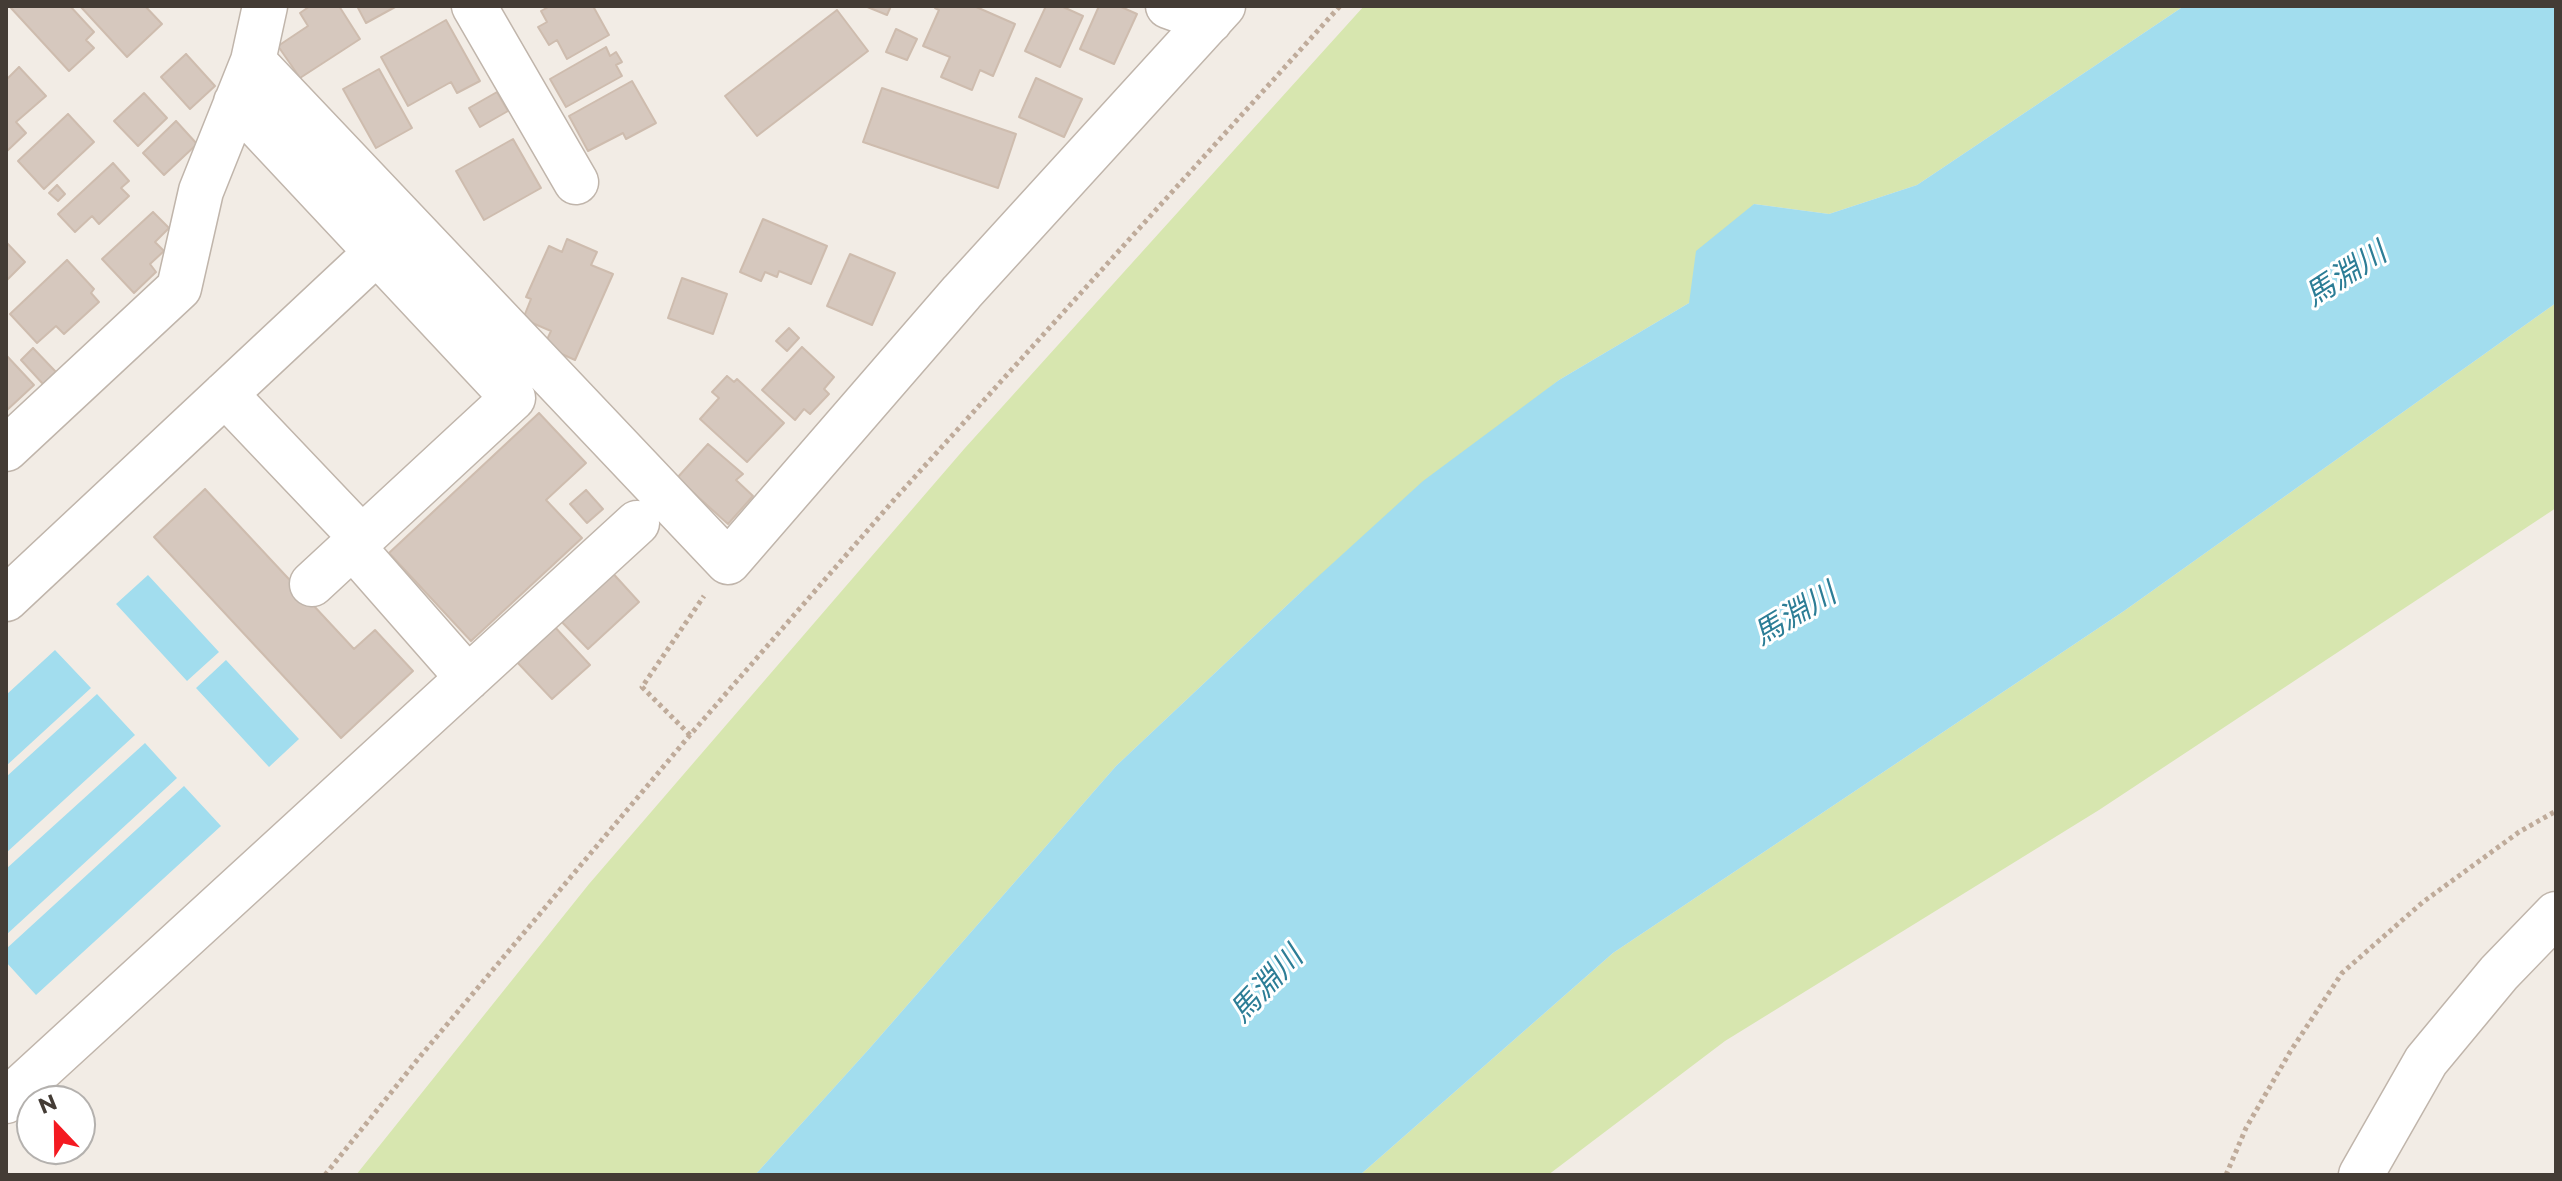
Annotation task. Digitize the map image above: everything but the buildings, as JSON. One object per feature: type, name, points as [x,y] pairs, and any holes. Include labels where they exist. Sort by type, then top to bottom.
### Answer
[{"type":"street","points":[[6,449],[179,288],[201,191],[253,61],[265,6]]},
{"type":"street","points":[[474,6],[576,182]]},
{"type":"street","points":[[1168,6],[1216,14]]},
{"type":"street","points":[[253,61],[728,562],[962,292],[1216,14]]},
{"type":"street","points":[[236,102],[513,398],[312,584]]},
{"type":"street","points":[[6,599],[377,252]]},
{"type":"street","points":[[225,394],[357,542],[468,678]]},
{"type":"street","points":[[6,1101],[637,523]]},
{"type":"street","points":[[2361,1175],[2426,1061],[2499,973],[2556,914]]},
{"type":"path","points":[[325,1175],[418,1059],[690,735],[893,501],[1340,6]]},
{"type":"path","points":[[690,735],[642,687],[728,562]]},
{"type":"path","points":[[2226,1175],[2246,1128],[2290,1052],[2342,973],[2423,902],[2519,832],[2556,811]]},
{"type":"green space","points":[[1364,6],[2184,6],[1917,185],[1829,214],[1754,204],[1689,303],[1559,380],[1300,593],[1116,766],[755,1175],[356,1175],[589,884],[965,448]]},
{"type":"green space","points":[[2556,303],[2556,508],[2099,810],[1725,1041],[1548,1175],[1360,1175],[1613,953],[2124,611]]},
{"type":"water","name":"馬淵川","points":[[2184,6],[2556,6],[2556,303],[2124,611],[1613,953],[1360,1175],[755,1175],[1116,766],[1423,481],[1559,380],[1689,303],[1696,251],[1754,204],[1829,214],[1917,185]]},
{"type":"water","points":[[148,575],[219,652],[187,681],[116,604]]},
{"type":"water","points":[[55,650],[91,688],[6,766],[6,695]]},
{"type":"water","points":[[226,660],[299,739],[269,767],[196,688]]},
{"type":"water","points":[[97,694],[135,735],[6,853],[6,777]]},
{"type":"water","points":[[145,743],[177,778],[6,935],[6,869]]},
{"type":"water","points":[[184,786],[221,826],[36,995],[6,962],[6,949]]}]
